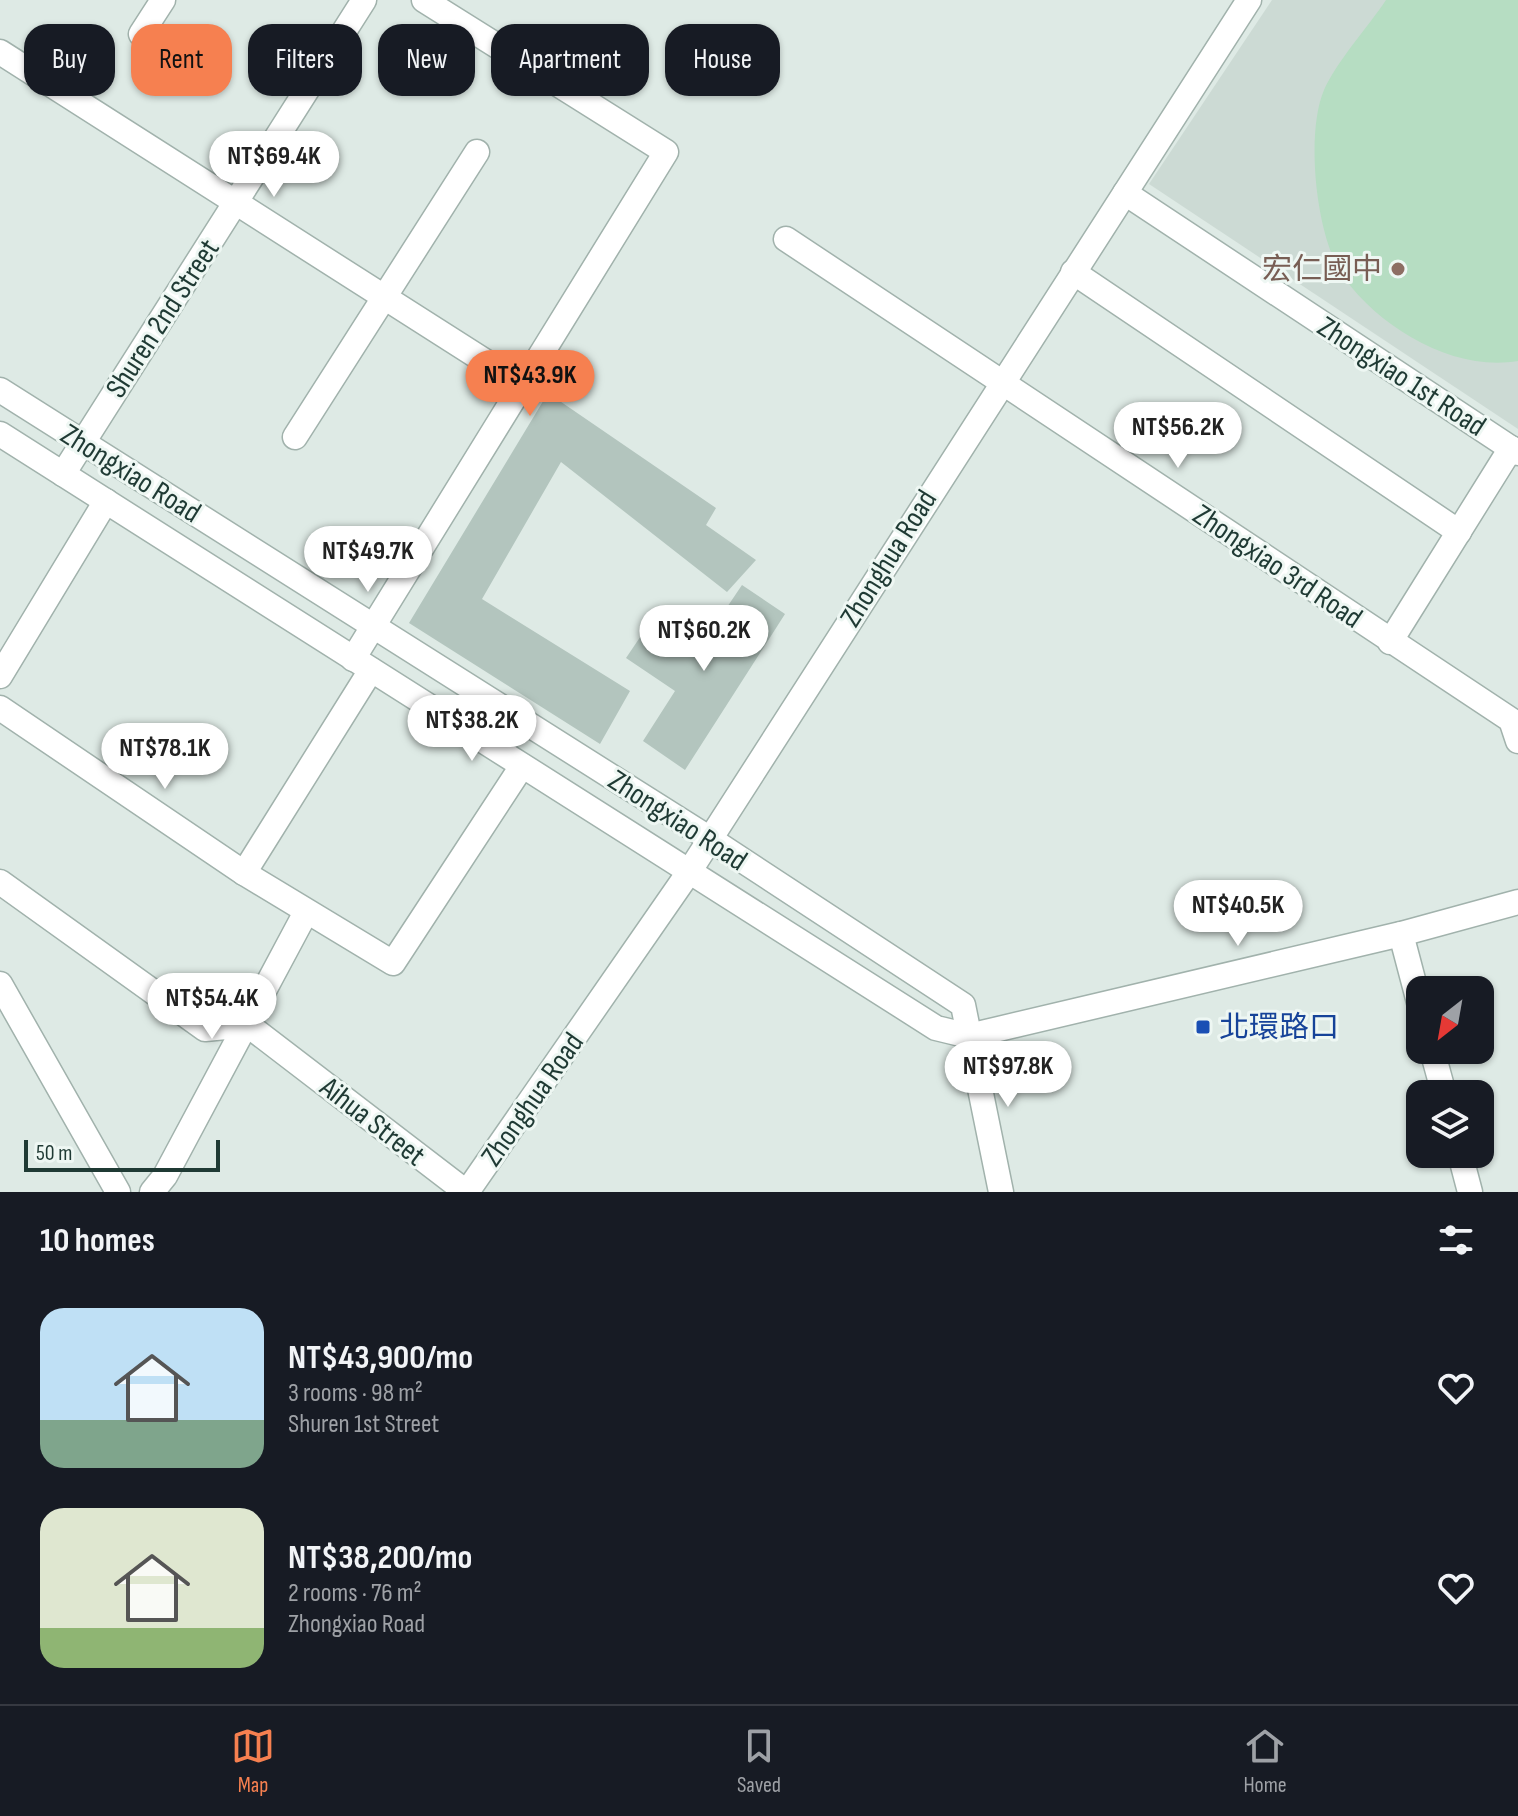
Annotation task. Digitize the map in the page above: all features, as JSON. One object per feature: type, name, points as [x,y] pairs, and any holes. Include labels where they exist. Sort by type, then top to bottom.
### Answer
[{"type":"street","points":[[147,24],[163,0]]},
{"type":"street","name":"Shuren 2nd Street","points":[[63,474],[364,0]]},
{"type":"street","points":[[244,873],[362,664],[373,626],[666,152],[424,0]]},
{"type":"street","name":"Zhonghua Road","points":[[467,1192],[689,872],[1002,380],[1249,0]]},
{"type":"street","points":[[0,52],[522,385]]},
{"type":"street","points":[[295,437],[477,152]]},
{"type":"street","name":"Zhongxiao 1st Road","points":[[1125,193],[1514,450]]},
{"type":"street","name":"Zhongxiao 3rd Road","points":[[786,239],[1516,724]]},
{"type":"street","points":[[1073,272],[1459,532]]},
{"type":"street","name":"Zhongxiao Road","points":[[0,390],[710,839],[963,1005],[969,1036]]},
{"type":"street","name":"Zhongxiao Road","points":[[0,434],[936,1028],[969,1036],[1401,934],[1518,902]]},
{"type":"street","points":[[1390,642],[1514,450]]},
{"type":"street","points":[[0,676],[106,501]]},
{"type":"street","points":[[0,708],[244,873],[393,963],[522,766]]},
{"type":"street","points":[[0,882],[205,1029],[248,1025]]},
{"type":"street","points":[[152,1192],[165,1176],[306,912]]},
{"type":"street","points":[[1401,934],[1412,976]]},
{"type":"street","points":[[0,984],[118,1192]]},
{"type":"street","name":"Aihua Street","points":[[248,1025],[467,1192]]},
{"type":"street","points":[[969,1036],[1001,1192]]},
{"type":"street","points":[[1464,1168],[1470,1192]]},
{"type":"shaded area","name":"宏仁國中","points":[[1272,0],[1518,0],[1518,429],[1149,184]]},
{"type":"green space","name":"宏仁國中","points":[[1386,0],[1518,0],[1518,361],[1494,363],[1469,360],[1421,343],[1399,330],[1360,297],[1335,262],[1316,187],[1318,109],[1324,90],[1337,68]]},
{"type":"building","points":[[548,393],[716,508],[706,525],[756,560],[727,592],[561,462],[482,599],[630,691],[600,744],[409,623]]},
{"type":"building","points":[[742,585],[785,614],[685,770],[643,741],[675,691],[626,658],[649,624],[694,656]]},
{"type":"place","name":"宏仁國中","points":[[1398,269]]},
{"type":"place","name":"北環路口","points":[[1203,1027]]}]
